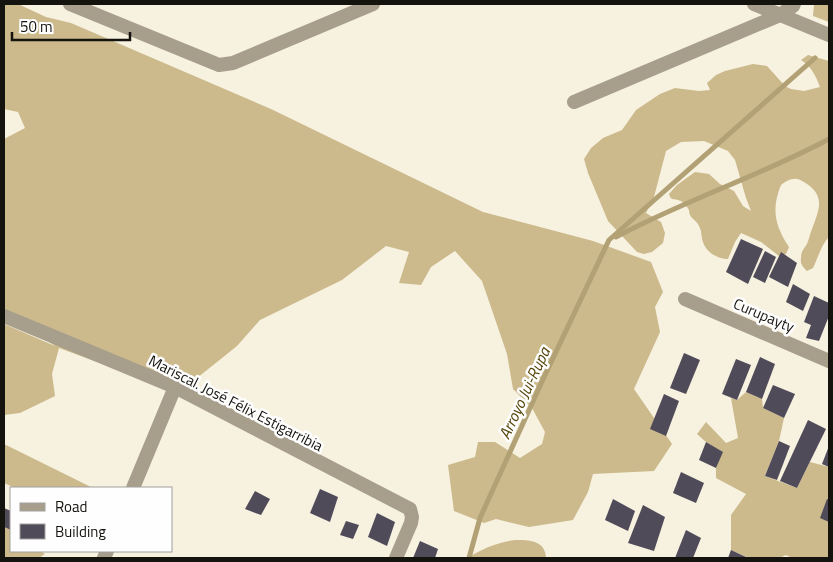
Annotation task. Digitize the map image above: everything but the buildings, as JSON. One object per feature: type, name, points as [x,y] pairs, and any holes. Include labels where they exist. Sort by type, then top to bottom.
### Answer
[{"type":"street","points":[[70,4],[219,65],[233,63],[373,4]]},
{"type":"street","points":[[754,4],[829,35]]},
{"type":"street","points":[[574,102],[780,15],[794,4]]},
{"type":"street","name":"Curupayty","points":[[685,299],[829,361]]},
{"type":"street","name":"Mariscal. José Félix Estigarribia","points":[[4,316],[175,387],[410,509],[411,523],[396,558]]},
{"type":"street","points":[[133,487],[175,387]]},
{"type":"shaded area","points":[[4,4],[18,4],[46,17],[71,23],[271,109],[483,212],[593,241],[651,262],[663,292],[655,307],[660,332],[634,389],[672,444],[654,471],[593,474],[588,492],[573,520],[529,527],[496,519],[484,523],[454,511],[448,465],[475,457],[478,442],[495,442],[520,458],[542,444],[545,432],[532,408],[513,389],[507,354],[482,281],[455,251],[431,267],[421,285],[399,283],[409,252],[386,246],[342,280],[260,320],[237,346],[197,378],[151,382],[59,348],[52,374],[55,396],[20,413],[4,415],[4,324],[55,346],[4,312],[4,139],[25,128],[18,112],[4,109]]},
{"type":"shaded area","points":[[814,4],[829,4],[829,22],[813,16]]},
{"type":"shaded area","points":[[808,55],[829,61],[829,237],[813,268],[807,271],[803,267],[801,256],[819,208],[818,196],[810,186],[797,179],[788,180],[781,185],[776,202],[775,210],[780,232],[789,247],[786,254],[779,256],[761,242],[741,233],[728,259],[709,252],[704,246],[700,228],[690,215],[689,210],[681,201],[672,199],[669,194],[677,185],[695,172],[709,174],[720,184],[734,191],[743,206],[751,211],[735,160],[728,151],[704,141],[681,142],[666,151],[654,197],[646,213],[661,222],[665,233],[663,243],[652,252],[644,254],[637,252],[608,221],[584,159],[591,148],[603,138],[622,130],[636,110],[660,94],[675,88],[699,91],[710,90],[707,83],[716,75],[725,71],[753,64],[767,66],[785,86],[791,89],[804,91],[820,87],[813,72],[801,60]]},
{"type":"shaded area","points":[[746,392],[762,399],[763,408],[784,418],[779,441],[765,476],[797,488],[810,462],[829,467],[829,558],[792,558],[786,555],[779,558],[749,558],[731,550],[731,515],[746,494],[716,478],[716,468],[722,452],[697,434],[706,422],[726,443],[738,438],[731,398],[737,400]]},
{"type":"shaded area","points":[[4,444],[91,487],[13,487],[4,483]]},
{"type":"shaded area","points":[[4,527],[10,530],[10,552],[42,552],[45,554],[39,558],[4,558]]},
{"type":"shaded area","points":[[515,540],[531,541],[539,544],[545,552],[546,558],[468,558],[490,546]]},
{"type":"waterway","name":"Arroyo Jui-Rupa","points":[[469,558],[480,518],[609,240],[815,58]]},
{"type":"waterway","name":"Arroyo Jui-Rupa","points":[[616,237],[829,139]]}]
